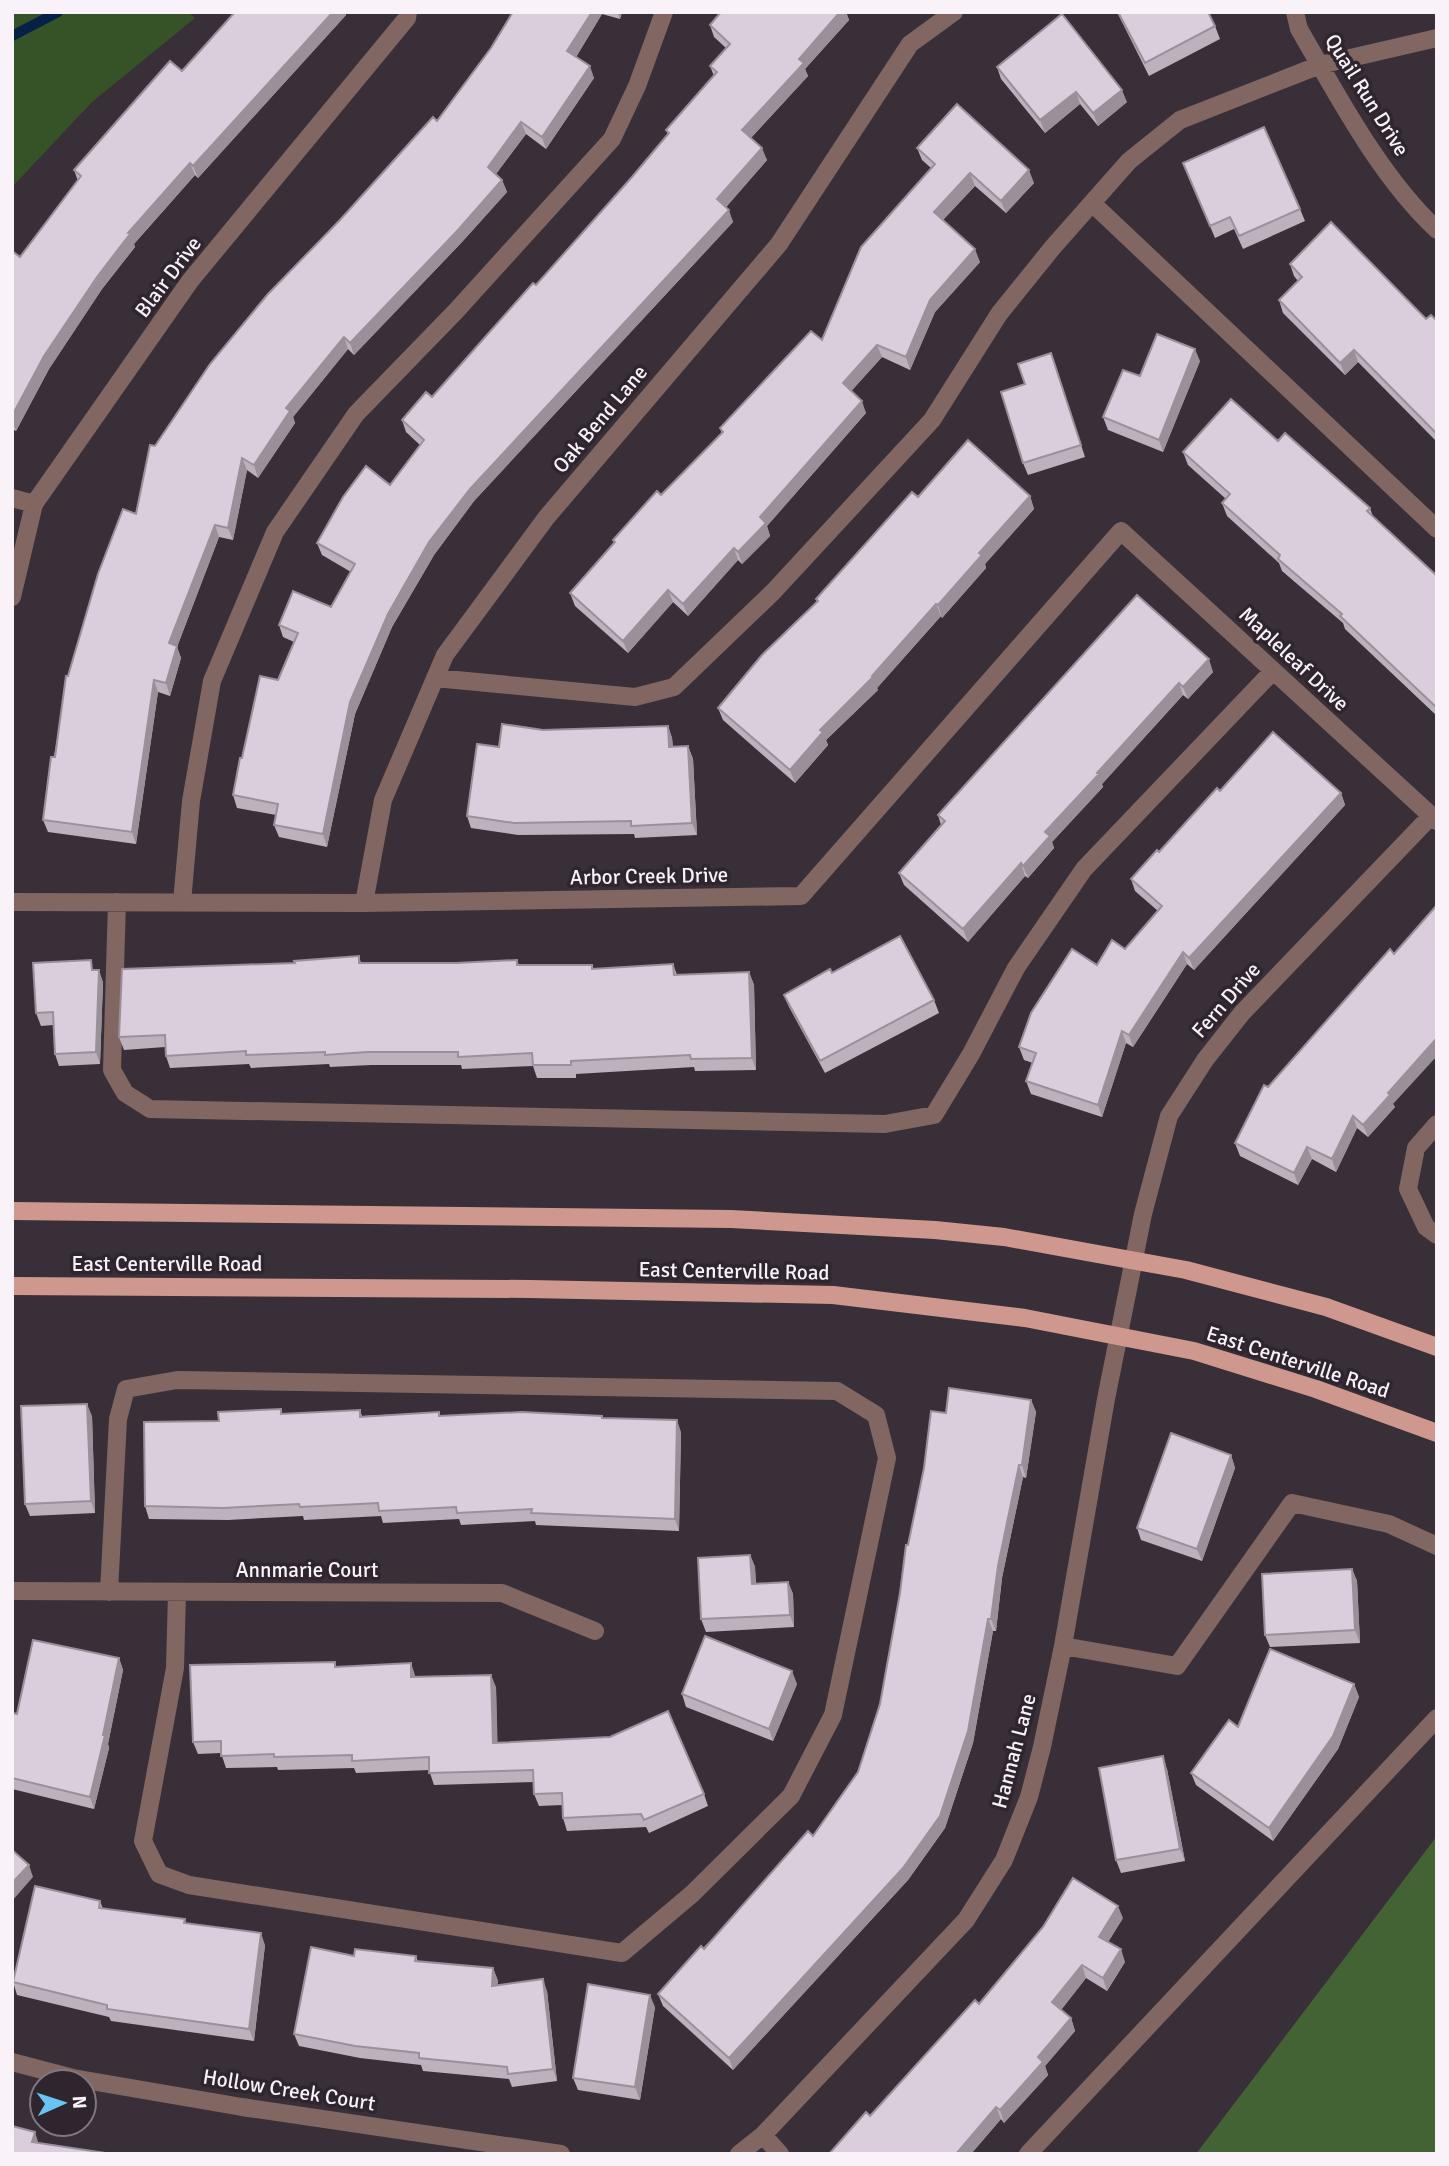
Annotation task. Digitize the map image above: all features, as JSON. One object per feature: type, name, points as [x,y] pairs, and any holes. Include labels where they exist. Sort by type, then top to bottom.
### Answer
[{"type":"main road","points":[[12,1211],[731,1219],[935,1230],[1004,1237],[1186,1270],[1326,1307],[1437,1347]]},
{"type":"main road","name":"East Centerville Road","points":[[12,1286],[530,1289],[833,1295],[1025,1318],[1194,1351],[1316,1389],[1437,1433]]},
{"type":"street","name":"Blair Drive","points":[[12,597],[34,504],[190,281],[321,125],[407,18],[408,12]]},
{"type":"street","points":[[181,902],[191,801],[212,681],[275,532],[356,414],[456,311],[612,139],[637,86],[664,12]]},
{"type":"street","name":"Oak Bend Lane","points":[[364,903],[383,800],[445,655],[546,518],[779,244],[910,44],[954,12]]},
{"type":"street","name":"Quail Run Drive","points":[[1295,12],[1299,29],[1355,123],[1414,208],[1437,230]]},
{"type":"street","points":[[435,678],[635,697],[674,687],[773,592],[932,420],[999,314],[1053,247],[1129,161],[1180,120],[1320,65],[1437,38]]},
{"type":"street","points":[[1092,203],[1437,528]]},
{"type":"street","points":[[12,498],[34,504]]},
{"type":"street","name":"Arbor Creek Drive","points":[[12,902],[364,903],[801,896],[1121,531]]},
{"type":"street","name":"Mapleleaf Drive","points":[[1121,531],[1434,818]]},
{"type":"street","points":[[117,902],[112,1070],[125,1093],[150,1110],[885,1125],[934,1115],[958,1077],[1016,968],[1084,869],[1273,671]]},
{"type":"street","name":"Fern Drive","points":[[1135,1260],[1155,1165],[1170,1116],[1205,1060],[1242,1013],[1434,818]]},
{"type":"street","points":[[1437,1124],[1416,1148],[1408,1189],[1426,1227],[1437,1235]]},
{"type":"street","name":"Hannah Lane","points":[[739,2154],[763,2135],[966,1920],[1004,1860],[1028,1797],[1042,1747],[1063,1646],[1106,1399],[1135,1260]]},
{"type":"street","points":[[109,1592],[118,1419],[126,1389],[177,1380],[837,1391],[877,1415],[887,1458],[833,1715],[791,1796],[692,1894],[622,1953],[189,1885],[159,1874],[143,1840],[175,1668],[177,1592]]},
{"type":"street","points":[[1063,1646],[1177,1666],[1292,1503],[1389,1524],[1437,1546]]},
{"type":"street","name":"Annmarie Court","points":[[12,1591],[502,1593],[595,1631]]},
{"type":"street","points":[[1028,2154],[1437,1718]]},
{"type":"street","name":"Hollow Creek Court","points":[[12,2062],[73,2078],[125,2087],[561,2154]]},
{"type":"street","points":[[763,2135],[780,2154]]},
{"type":"green space","points":[[12,12],[188,12],[195,18],[92,102],[12,187]]},
{"type":"green space","points":[[1437,1836],[1437,2154],[1196,2154]]},
{"type":"building","points":[[235,12],[333,12],[193,166],[190,163],[128,233],[130,234],[97,277],[44,356],[12,416],[12,251],[20,257],[81,176],[74,170],[170,61],[182,71]]},
{"type":"building","points":[[513,12],[592,12],[567,51],[590,66],[542,137],[521,122],[488,167],[502,180],[350,343],[344,337],[286,408],[290,411],[254,465],[242,458],[228,528],[215,525],[169,643],[177,646],[166,683],[154,680],[132,832],[43,820],[66,676],[98,574],[123,509],[136,514],[150,445],[155,446],[210,364],[268,294],[340,220],[433,117],[437,121],[491,48]]},
{"type":"building","points":[[721,12],[840,12],[799,59],[804,63],[742,130],[762,148],[717,199],[729,210],[470,489],[429,542],[388,614],[350,702],[323,834],[274,825],[278,804],[233,795],[260,676],[278,680],[298,633],[279,625],[293,591],[331,607],[355,564],[317,543],[343,497],[366,466],[390,485],[424,440],[402,420],[426,392],[432,397],[533,283],[536,285],[632,177],[669,133],[666,130],[717,72],[710,66],[730,44],[710,25]]},
{"type":"building","points":[[1118,12],[1208,12],[1215,26],[1145,63]]},
{"type":"building","points":[[1062,14],[1122,90],[1093,113],[1076,92],[1040,120],[997,67]]},
{"type":"building","points":[[957,104],[1029,170],[1001,201],[970,173],[934,212],[975,249],[930,300],[906,357],[877,345],[843,383],[862,401],[760,517],[766,523],[738,552],[734,548],[683,604],[668,590],[623,641],[570,593],[657,491],[661,495],[723,432],[720,428],[811,331],[822,340],[861,247],[935,164],[917,148]]},
{"type":"building","points":[[1264,127],[1300,209],[1239,236],[1230,217],[1210,226],[1183,163]]},
{"type":"building","points":[[1331,222],[1426,319],[1431,315],[1437,321],[1437,434],[1354,350],[1340,363],[1279,300],[1302,277],[1290,264]]},
{"type":"building","points":[[1157,334],[1195,349],[1159,440],[1103,417],[1123,370],[1140,376]]},
{"type":"building","points":[[1051,353],[1081,445],[1023,463],[1001,392],[1025,384],[1018,364]]},
{"type":"building","points":[[1231,399],[1278,441],[1285,433],[1370,508],[1367,511],[1437,576],[1437,708],[1340,616],[1342,614],[1278,559],[1280,555],[1222,503],[1230,494],[1183,452]]},
{"type":"building","points":[[968,440],[1030,496],[979,553],[982,555],[938,605],[936,604],[873,677],[820,730],[823,732],[790,770],[718,708],[762,655],[818,601],[816,599],[912,492],[918,497]]},
{"type":"building","points":[[1137,595],[1209,659],[1183,687],[1179,683],[1097,773],[1099,774],[1045,832],[1050,836],[1023,866],[1021,863],[963,929],[899,873],[945,821],[938,815]]},
{"type":"building","points":[[502,724],[543,730],[668,726],[669,747],[688,746],[692,823],[631,826],[631,821],[514,823],[467,816],[477,744],[499,747]]},
{"type":"building","points":[[1273,732],[1341,793],[1189,958],[1183,952],[1129,1035],[1122,1031],[1098,1105],[1026,1081],[1036,1053],[1019,1047],[1031,1013],[1072,949],[1097,965],[1112,940],[1125,949],[1162,906],[1131,879],[1217,788],[1220,791]]},
{"type":"building","points":[[1437,905],[1437,1038],[1388,1093],[1390,1095],[1363,1125],[1353,1116],[1332,1159],[1307,1147],[1294,1173],[1235,1143],[1264,1085],[1268,1087],[1390,949],[1394,954]]},
{"type":"building","points":[[900,936],[934,1000],[820,1061],[784,995],[830,969],[832,973]]},
{"type":"building","points":[[359,956],[359,963],[517,960],[517,965],[592,965],[592,969],[673,964],[674,975],[749,972],[752,1058],[691,1059],[690,1055],[571,1061],[571,1065],[533,1065],[532,1053],[458,1057],[458,1052],[246,1055],[246,1051],[166,1056],[165,1035],[119,1037],[122,969],[295,963],[294,961]]},
{"type":"building","points":[[91,960],[92,970],[99,970],[96,1052],[55,1054],[53,1012],[36,1013],[33,963]]},
{"type":"building","points":[[949,1388],[1031,1400],[1022,1465],[1019,1465],[998,1566],[991,1619],[988,1619],[968,1731],[940,1816],[903,1868],[729,2058],[658,1994],[701,1946],[704,1949],[808,1831],[813,1836],[858,1772],[880,1704],[906,1545],[924,1468],[931,1411],[946,1413]]},
{"type":"building","points":[[87,1404],[91,1501],[25,1504],[21,1406]]},
{"type":"building","points":[[281,1409],[281,1414],[360,1410],[360,1417],[439,1412],[439,1416],[522,1412],[677,1420],[675,1519],[531,1513],[532,1509],[457,1513],[456,1507],[379,1511],[378,1503],[223,1508],[145,1506],[144,1422],[219,1421],[218,1412]]},
{"type":"building","points":[[1171,1433],[1231,1455],[1197,1549],[1137,1528]]},
{"type":"building","points":[[750,1555],[752,1584],[788,1582],[790,1615],[701,1619],[698,1558]]},
{"type":"building","points":[[1352,1569],[1355,1630],[1265,1635],[1262,1574]]},
{"type":"building","points":[[705,1636],[792,1671],[769,1729],[682,1694]]},
{"type":"building","points":[[33,1640],[119,1658],[90,1797],[12,1778],[12,1717],[13,1713],[17,1714]]},
{"type":"building","points":[[1270,1649],[1354,1684],[1333,1736],[1269,1828],[1191,1773],[1229,1720],[1238,1727]]},
{"type":"building","points":[[335,1662],[335,1667],[411,1663],[411,1677],[491,1675],[493,1743],[610,1737],[668,1711],[704,1794],[644,1820],[641,1814],[563,1818],[562,1793],[534,1794],[533,1770],[429,1773],[429,1757],[352,1761],[352,1755],[221,1756],[221,1741],[193,1742],[190,1665]]},
{"type":"building","points":[[1163,1756],[1180,1849],[1116,1860],[1099,1768]]},
{"type":"building","points":[[12,1850],[29,1865],[12,1883]]},
{"type":"building","points":[[1073,1878],[1118,1906],[1099,1937],[1121,1949],[1103,1978],[1082,1965],[1052,2002],[1071,2018],[1038,2057],[1043,2062],[1000,2110],[996,2107],[956,2154],[829,2154],[866,2112],[870,2116],[975,2000],[979,2004],[1043,1927]]},
{"type":"building","points":[[35,1886],[100,1901],[99,1908],[185,1919],[184,1923],[261,1933],[249,2029],[107,2009],[107,2005],[13,1982]]},
{"type":"building","points":[[311,1947],[354,1956],[355,1949],[416,1956],[415,1961],[493,1968],[492,1986],[543,1979],[553,2069],[508,2074],[507,2067],[419,2058],[419,2053],[355,2046],[294,2034]]},
{"type":"building","points":[[588,1984],[650,1995],[635,2087],[573,2078]]},
{"type":"building","points":[[12,2126],[28,2130],[28,2138],[33,2138],[32,2142],[112,2154],[12,2154]]},
{"type":"waterway","points":[[12,36],[58,12]]}]
